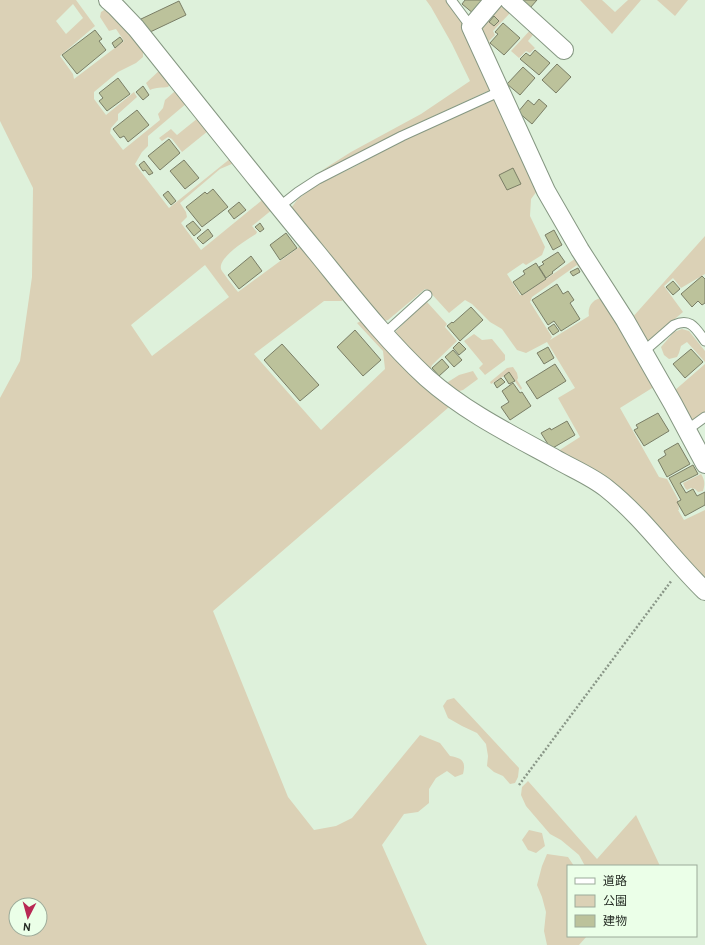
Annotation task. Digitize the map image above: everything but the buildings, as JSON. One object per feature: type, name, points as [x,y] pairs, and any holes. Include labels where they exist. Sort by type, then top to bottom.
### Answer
[{"type":"street","points":[[108,0],[136,28],[279,207],[384,334],[405,357],[454,399],[485,420],[587,476],[605,488],[636,515],[705,591]]},
{"type":"street","points":[[494,0],[471,27],[546,191],[580,250],[625,320],[705,464]]},
{"type":"street","points":[[509,0],[564,50]]},
{"type":"lane","points":[[451,0],[471,27]]},
{"type":"lane","points":[[279,207],[318,179],[402,136],[501,91]]},
{"type":"lane","points":[[384,334],[428,295]]},
{"type":"lane","points":[[643,352],[674,325],[680,322],[688,323],[695,327],[705,341]]},
{"type":"lane","points":[[687,430],[705,417]]},
{"type":"path","points":[[519,785],[682,567]]},
{"type":"green space","points":[[0,0],[76,0],[95,26],[60,56],[73,74],[74,79],[124,41],[116,29],[109,31],[100,17],[101,12],[109,7],[143,48],[143,57],[136,63],[118,72],[94,92],[94,99],[106,115],[134,92],[137,97],[118,114],[118,120],[111,128],[110,133],[123,150],[160,120],[158,114],[163,108],[165,100],[174,92],[180,93],[187,103],[148,136],[148,146],[142,152],[135,164],[169,208],[231,158],[234,163],[220,169],[180,203],[186,212],[187,217],[181,223],[201,250],[261,201],[264,196],[273,209],[252,226],[257,232],[256,234],[234,249],[221,264],[222,271],[238,292],[302,245],[341,292],[342,301],[324,301],[254,354],[321,430],[385,369],[383,351],[357,323],[361,321],[383,345],[444,398],[449,407],[213,611],[288,797],[314,830],[336,826],[352,818],[420,735],[440,743],[450,756],[461,759],[464,764],[463,774],[455,777],[447,771],[436,778],[429,789],[429,803],[418,812],[404,814],[382,845],[427,945],[0,945],[0,398],[20,361],[32,277],[33,188],[0,121]],"holes":[[[73,4],[83,18],[66,34],[56,21]],[[205,265],[229,297],[152,356],[131,325]]]},
{"type":"green space","points":[[426,0],[447,0],[468,28],[492,85],[490,90],[399,132],[321,171],[351,152],[421,114],[470,81],[452,44]]},
{"type":"green space","points":[[501,0],[512,11],[493,31],[495,35],[489,41],[498,63],[496,67],[480,31]]},
{"type":"green space","points":[[580,0],[602,0],[615,12],[628,0],[641,0],[612,34]]},
{"type":"green space","points":[[657,0],[688,0],[675,16]]},
{"type":"green space","points":[[533,27],[536,31],[528,41],[535,48],[530,53],[526,51],[519,58],[511,51]]},
{"type":"green space","points":[[161,69],[170,84],[168,87],[150,90],[146,83]]},
{"type":"green space","points":[[494,99],[499,103],[537,191],[531,199],[530,216],[545,247],[542,255],[526,265],[523,263],[507,274],[520,295],[523,295],[579,256],[585,268],[582,271],[577,265],[532,297],[530,302],[552,337],[550,340],[589,316],[590,306],[594,301],[599,298],[603,298],[657,385],[620,408],[659,477],[667,479],[678,499],[678,510],[684,520],[705,510],[705,580],[555,453],[580,437],[558,398],[575,388],[547,342],[526,353],[517,350],[502,329],[490,322],[472,304],[465,300],[449,313],[428,290],[425,289],[388,320],[381,322],[291,208],[297,200],[313,187],[354,167],[405,139]]},
{"type":"green space","points":[[198,118],[208,131],[182,152],[172,139],[168,137],[162,141],[159,138],[171,129],[177,135]]},
{"type":"green space","points":[[705,236],[705,274],[681,288],[673,278],[664,286],[683,312],[648,342],[644,341],[631,319]]},
{"type":"green space","points":[[427,302],[447,324],[445,327],[457,341],[432,365],[430,370],[396,340],[396,331],[423,304]]},
{"type":"green space","points":[[682,329],[689,331],[705,351],[705,362],[687,342],[681,346],[677,357],[669,359],[664,355],[661,347],[674,332]]},
{"type":"green space","points":[[474,334],[482,340],[492,339],[505,355],[505,360],[485,375],[479,368],[483,364],[464,341]]},
{"type":"green space","points":[[705,364],[705,413],[694,421],[689,420],[674,391]]},
{"type":"green space","points":[[513,367],[517,373],[517,380],[522,388],[521,390],[509,373],[491,384],[490,382],[507,368]]},
{"type":"green space","points":[[473,371],[478,379],[463,390],[456,392],[448,386],[448,382],[459,375]]},
{"type":"green space","points":[[701,474],[704,482],[703,491],[698,492],[695,489],[691,488],[687,490],[685,488],[683,483]]},
{"type":"green space","points":[[454,698],[519,768],[518,777],[515,783],[510,784],[503,776],[494,772],[487,766],[488,756],[486,744],[477,733],[448,718],[443,706],[447,700]]},
{"type":"green space","points":[[528,781],[597,859],[636,815],[660,865],[584,865],[579,855],[561,840],[550,834],[526,806],[521,795],[522,787]]},
{"type":"green space","points":[[529,830],[542,833],[545,846],[536,853],[528,850],[522,840]]},
{"type":"green space","points":[[547,854],[568,857],[573,865],[567,865],[567,937],[586,937],[579,945],[547,945],[544,931],[546,912],[537,885]]}]
